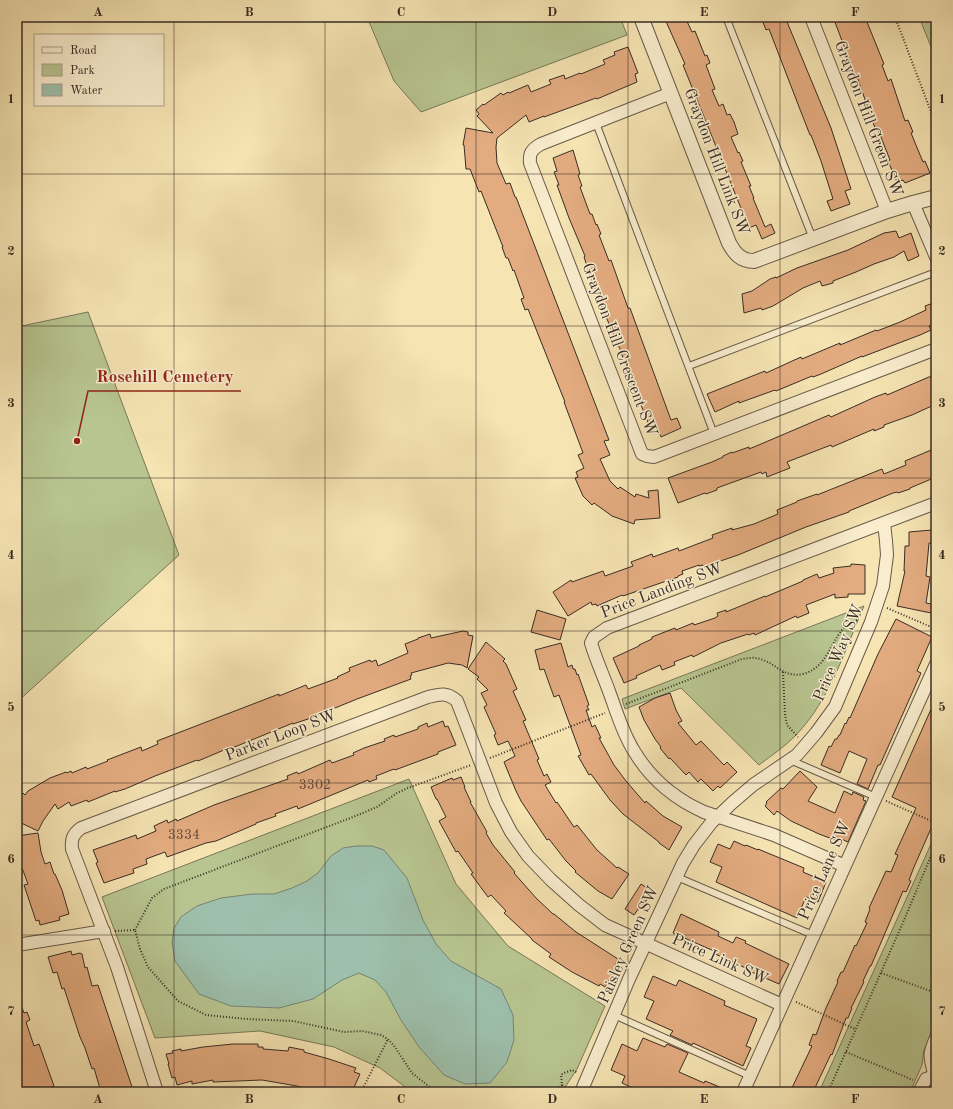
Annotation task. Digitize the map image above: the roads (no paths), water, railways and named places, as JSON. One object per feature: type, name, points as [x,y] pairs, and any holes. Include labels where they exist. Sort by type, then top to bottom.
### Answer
[{"type":"street","name":"Graydon Hill Link SW","points":[[642,17],[729,243],[739,257],[746,261],[754,261],[887,211],[913,202],[936,198]]},
{"type":"street","name":"Graydon Hill Green SW","points":[[811,17],[887,211]]},
{"type":"street","name":"Graydon Hill Crescent SW","points":[[671,93],[534,147],[529,157],[642,454],[654,457],[936,349]]},
{"type":"street","points":[[913,202],[936,257]]},
{"type":"street","name":"Price Landing SW","points":[[717,817],[693,807],[667,789],[653,777],[633,750],[593,650],[592,643],[594,637],[607,628],[936,503]]},
{"type":"street","name":"Price Way SW","points":[[717,817],[753,785],[790,760],[806,745],[835,707],[877,605],[885,572],[886,541],[884,523]]},
{"type":"street","name":"Price Lane SW","points":[[743,1092],[936,664]]},
{"type":"street","name":"Parker Loop SW","points":[[158,1092],[117,967],[72,849],[72,836],[81,828],[428,697],[442,694],[450,695],[457,701],[496,803],[511,832],[528,856],[551,880],[579,905],[605,925],[646,944]]},
{"type":"street","points":[[717,817],[774,835],[845,866]]},
{"type":"street","name":"Paisley Green SW","points":[[586,1088],[614,1015],[677,877],[694,844],[703,831],[717,817]]},
{"type":"street","points":[[17,945],[104,931]]},
{"type":"street","name":"Price Link SW","points":[[646,944],[784,1001]]},
{"type":"lane","points":[[726,17],[813,239]]},
{"type":"lane","points":[[596,122],[714,434]]},
{"type":"lane","points":[[689,366],[936,272]]},
{"type":"lane","points":[[790,760],[876,797]]},
{"type":"lane","points":[[677,877],[813,935]]},
{"type":"lane","points":[[614,1015],[750,1076]]},
{"type":"lane","points":[[927,1083],[927,1053],[936,1030]]},
{"type":"water","points":[[372,846],[384,850],[407,878],[423,920],[436,944],[451,961],[501,989],[513,1015],[514,1040],[507,1062],[490,1083],[465,1084],[444,1075],[419,1047],[401,1020],[386,992],[375,980],[359,973],[342,980],[313,999],[279,1008],[231,1006],[199,994],[175,961],[172,943],[174,928],[181,917],[197,906],[221,898],[252,894],[274,894],[292,888],[307,881],[318,873],[331,856],[343,848]]},
{"type":"place","name":"Rosehill Cemetery","points":[[77,441]]}]
